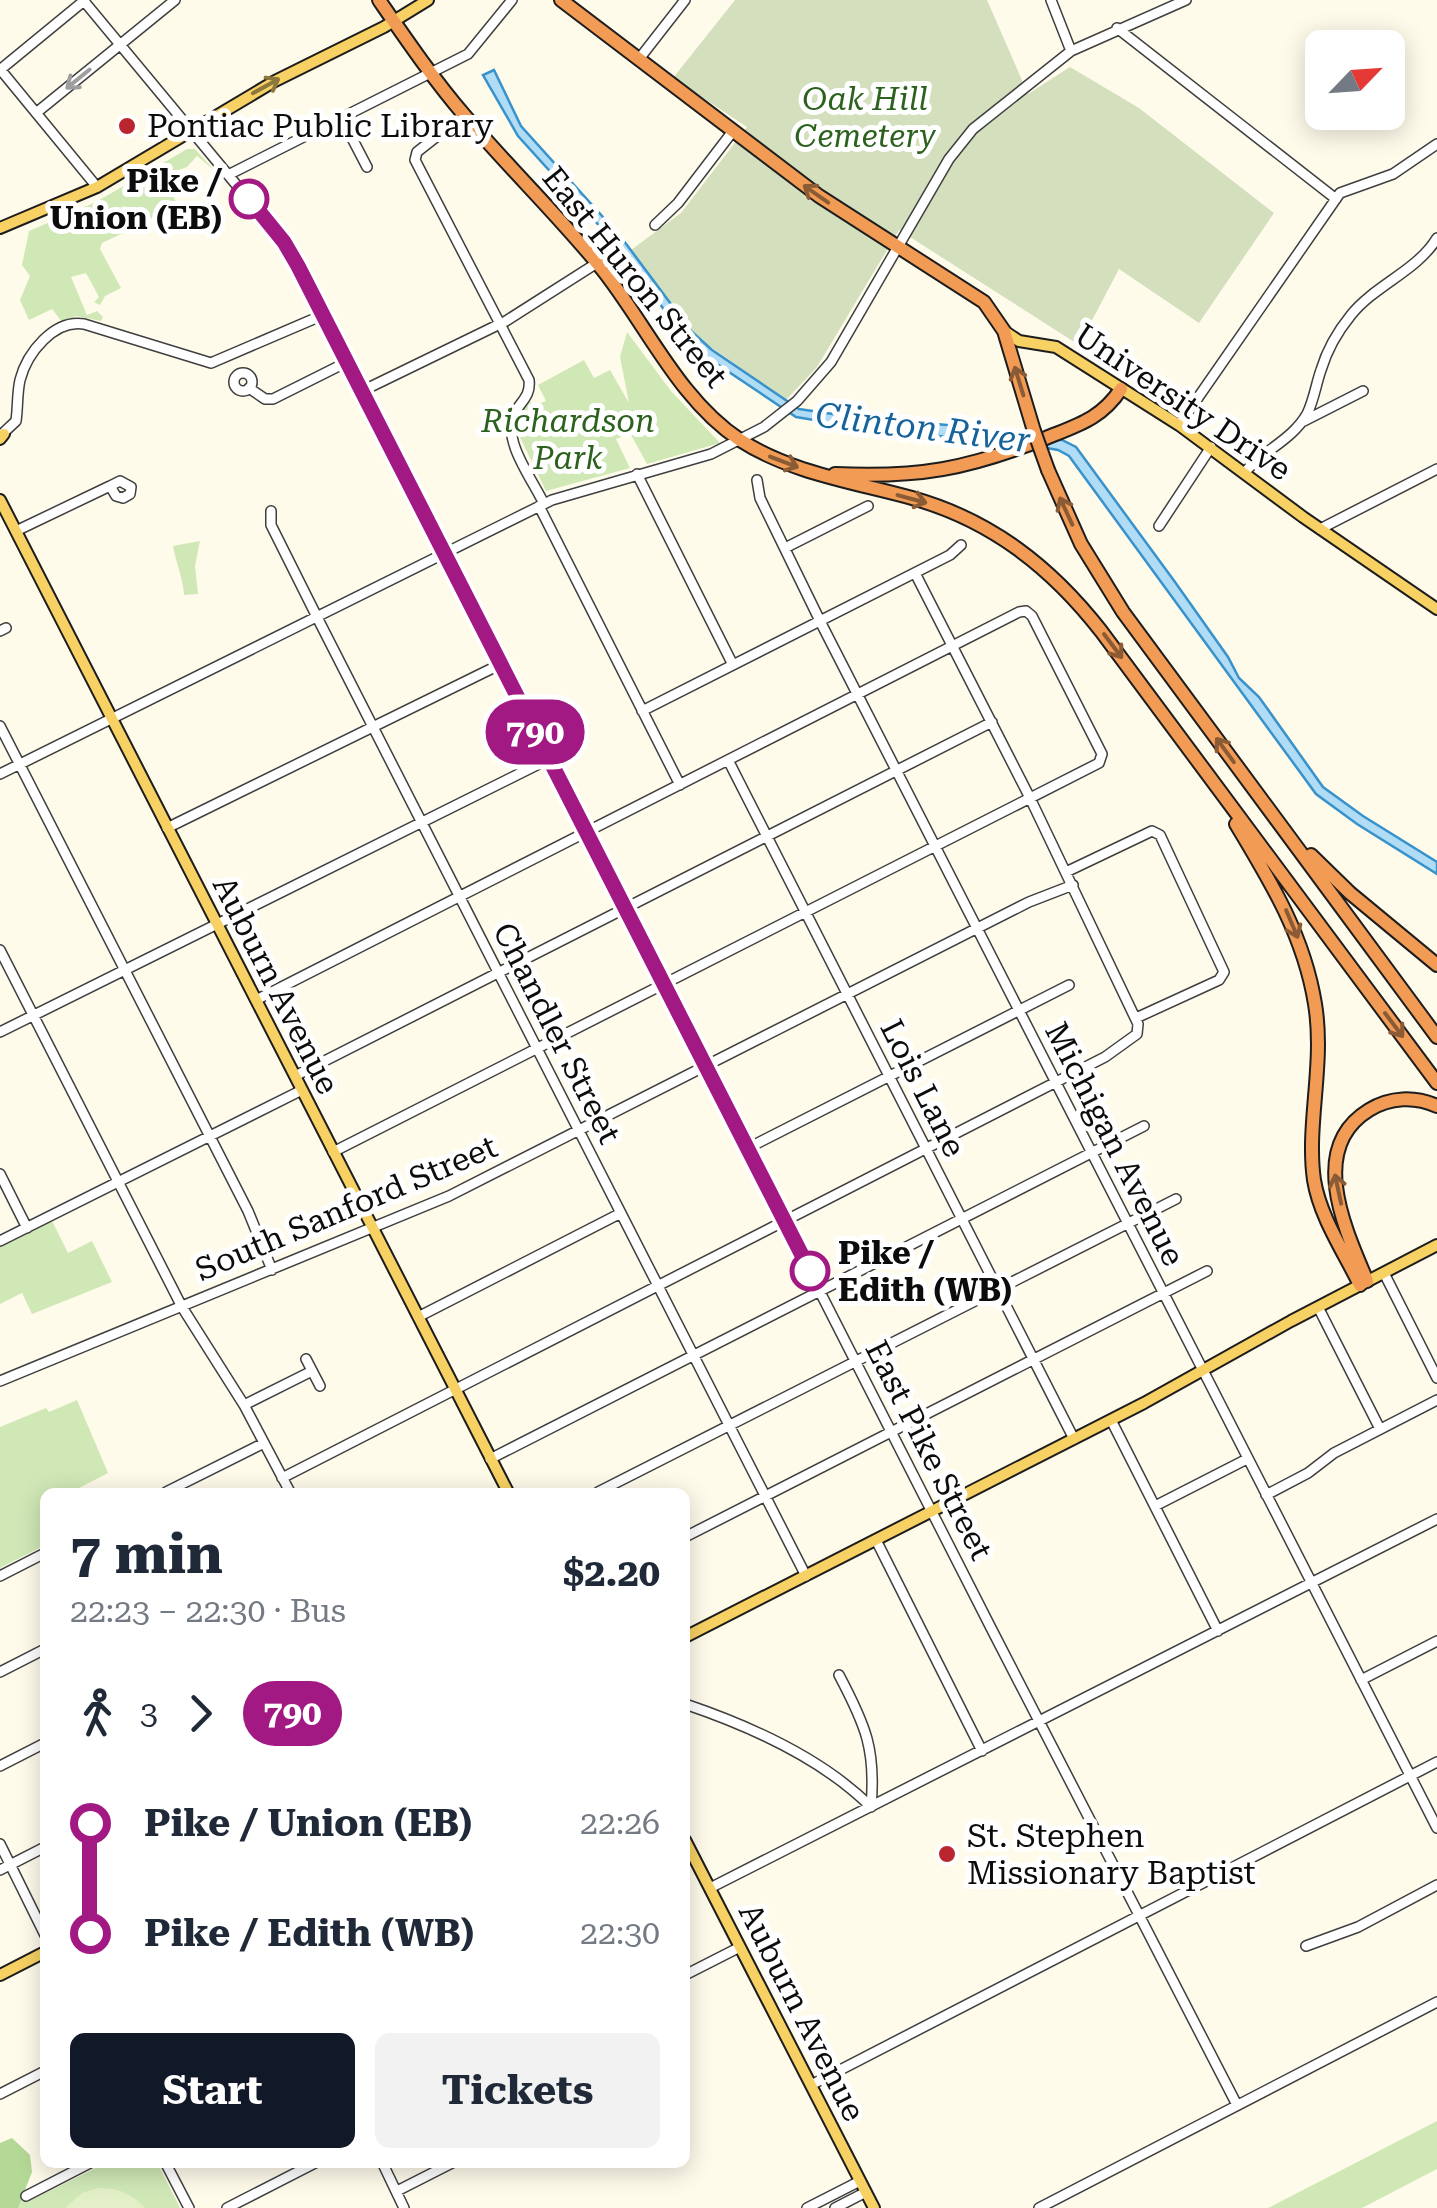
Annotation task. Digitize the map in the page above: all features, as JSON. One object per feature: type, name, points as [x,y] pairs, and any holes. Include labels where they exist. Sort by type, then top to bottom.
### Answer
[{"type":"highway","name":"East Huron Street","points":[[379,0],[464,115],[597,264],[701,405],[742,441],[780,461],[818,473]]},
{"type":"highway","points":[[561,0],[819,196],[977,296],[989,308],[1004,331],[1048,470],[1081,544],[1114,598],[1437,1036]]},
{"type":"highway","points":[[818,473],[914,475],[974,464],[1100,415],[1121,389]]},
{"type":"highway","points":[[818,473],[942,508],[986,528],[1028,555],[1080,603],[1437,1083]]},
{"type":"highway","points":[[1190,750],[1279,896],[1302,948],[1318,1029],[1315,1182],[1322,1208],[1364,1283]]},
{"type":"highway","points":[[1283,828],[1350,894],[1437,964]]},
{"type":"highway","points":[[1364,1283],[1336,1185],[1334,1166],[1340,1142],[1357,1119],[1380,1104],[1412,1099],[1437,1106]]},
{"type":"main road","points":[[0,228],[97,187],[275,81],[428,0]]},
{"type":"main road","name":"University Drive","points":[[1004,331],[1019,341],[1060,349],[1211,446],[1320,529],[1437,609]]},
{"type":"main road","name":"Auburn Avenue","points":[[0,500],[506,1488]]},
{"type":"main road","points":[[690,1634],[1111,1420],[1437,1245]]},
{"type":"main road","name":"Auburn Avenue","points":[[690,1860],[710,1888],[874,2208]]},
{"type":"main road","points":[[0,1975],[40,1955]]},
{"type":"street","points":[[84,0],[0,69],[97,187]]},
{"type":"street","name":"East Pike Street","points":[[84,0],[287,246],[1238,2105]]},
{"type":"street","points":[[36,113],[174,0]]},
{"type":"street","points":[[228,174],[472,52],[512,0]]},
{"type":"street","points":[[639,59],[684,0]]},
{"type":"street","points":[[1050,0],[1071,50]]},
{"type":"street","points":[[0,774],[542,505],[588,487],[700,458],[742,441],[798,401],[831,362],[964,138],[1071,50],[1186,0]]},
{"type":"street","points":[[1116,28],[1336,199]]},
{"type":"street","points":[[464,115],[417,152],[415,160],[530,384],[513,416],[511,434],[680,784]]},
{"type":"street","points":[[340,117],[367,166]]},
{"type":"street","points":[[655,225],[678,202],[733,131]]},
{"type":"street","points":[[1179,426],[1343,191],[1397,172],[1437,144]]},
{"type":"street","points":[[1302,422],[1325,358],[1345,323],[1375,290],[1423,256],[1437,238]]},
{"type":"street","points":[[362,391],[500,324],[597,264]]},
{"type":"street","points":[[1,436],[16,419],[20,382],[30,358],[44,340],[67,325],[80,324],[213,363],[324,316]]},
{"type":"street","points":[[249,388],[264,399],[272,399],[347,362]]},
{"type":"street","points":[[1245,472],[1302,422],[1363,390]]},
{"type":"street","points":[[1158,526],[1211,446]]},
{"type":"street","points":[[1320,529],[1437,470]]},
{"type":"street","points":[[637,474],[733,665]]},
{"type":"street","name":"Michigan Avenue","points":[[757,480],[760,496],[857,694],[1437,1828]]},
{"type":"street","points":[[16,531],[110,486]]},
{"type":"street","points":[[785,548],[868,506]]},
{"type":"street","name":"Chandler Street","points":[[271,511],[271,525],[316,616],[806,1576]]},
{"type":"street","points":[[642,711],[950,556],[961,545]]},
{"type":"street","points":[[282,1478],[1055,1082],[1130,1042],[1140,1029],[1073,885],[915,573]]},
{"type":"street","points":[[256,1000],[995,624],[1026,611],[1032,616],[1102,758],[334,1152]]},
{"type":"street","points":[[168,828],[501,664]]},
{"type":"street","points":[[294,1076],[992,722]]},
{"type":"street","points":[[0,726],[250,1214],[272,1270]]},
{"type":"street","points":[[0,1032],[549,759]]},
{"type":"street","name":"Lois Lane","points":[[728,760],[1074,1439]]},
{"type":"street","points":[[1066,872],[1156,831],[1224,972],[1220,979],[1136,1018]]},
{"type":"street","name":"South Sanford Street","points":[[0,1382],[437,1202],[1041,896],[1073,885]]},
{"type":"street","points":[[0,950],[182,1307],[244,1405],[288,1488]]},
{"type":"street","points":[[748,1148],[1069,985]]},
{"type":"street","points":[[0,1240],[302,1090]]},
{"type":"street","points":[[490,1458],[1144,1126]]},
{"type":"street","points":[[0,1174],[27,1228]]},
{"type":"street","points":[[606,1488],[1176,1199]]},
{"type":"street","points":[[418,1316],[621,1213]]},
{"type":"street","points":[[690,1534],[1207,1272]]},
{"type":"street","points":[[1384,1273],[1437,1378]]},
{"type":"street","points":[[1318,1306],[1380,1429]]},
{"type":"street","points":[[306,1359],[320,1386]]},
{"type":"street","points":[[244,1405],[312,1371]]},
{"type":"street","points":[[1266,1495],[1437,1400]]},
{"type":"street","points":[[1111,1420],[1218,1631]]},
{"type":"street","points":[[174,1488],[264,1443]]},
{"type":"street","points":[[1154,1506],[1247,1459]]},
{"type":"street","points":[[710,1888],[1437,1519]]},
{"type":"street","points":[[876,1540],[982,1750]]},
{"type":"street","points":[[0,1576],[40,1556]]},
{"type":"street","points":[[1361,1680],[1437,1642]]},
{"type":"street","points":[[0,1672],[40,1652]]},
{"type":"street","points":[[840,1675],[870,1744],[874,1774],[871,1808]]},
{"type":"street","points":[[690,1706],[740,1725],[792,1752],[871,1808]]},
{"type":"street","points":[[0,1766],[40,1746]]},
{"type":"street","points":[[811,2085],[1437,1762]]},
{"type":"street","points":[[0,1844],[5,1867],[40,1926]]},
{"type":"street","points":[[5,1867],[40,1850]]},
{"type":"street","points":[[1306,1946],[1357,1927],[1437,1885]]},
{"type":"street","points":[[690,1972],[740,1947]]},
{"type":"street","points":[[1038,2208],[1437,2002]]},
{"type":"street","points":[[0,2094],[40,2074]]},
{"type":"street","points":[[26,2196],[80,2168]]},
{"type":"street","points":[[168,2168],[189,2208]]},
{"type":"street","points":[[228,2208],[305,2168]]},
{"type":"street","points":[[385,2168],[404,2208]]},
{"type":"street","points":[[397,2191],[442,2168]]},
{"type":"street","points":[[807,2208],[863,2186]]},
{"type":"street","points":[[835,2208],[863,2186]]},
{"type":"green space","name":"Oak Hill Cemetery","points":[[735,0],[987,0],[1028,94],[1070,67],[1139,108],[1274,213],[1199,323],[1119,269],[1079,345],[899,230],[817,367],[786,400],[695,336],[631,250],[681,213],[747,127],[673,78]]},
{"type":"green space","points":[[187,149],[195,149],[214,170],[197,156],[187,167],[168,174],[170,179],[165,182],[178,205],[139,224],[125,206],[120,208],[123,233],[102,243],[100,249],[121,288],[105,296],[100,305],[94,302],[99,297],[86,273],[71,277],[87,315],[97,311],[103,317],[101,321],[76,316],[62,322],[52,309],[29,320],[20,300],[30,276],[22,265],[29,231],[96,202]]},
{"type":"green space","name":"Richardson Park","points":[[627,332],[671,391],[720,443],[647,464],[630,433],[616,439],[630,468],[546,491],[515,427],[516,418],[530,401],[533,406],[546,401],[538,385],[584,360],[594,378],[610,370],[629,403],[620,357]]},
{"type":"green space","points":[[200,541],[195,566],[198,594],[184,595],[173,546]]},
{"type":"green space","points":[[52,1221],[68,1253],[92,1241],[112,1282],[32,1314],[22,1293],[0,1304],[0,1247]]},
{"type":"green space","points":[[77,1400],[108,1473],[79,1488],[40,1488],[40,1548],[0,1568],[0,1427],[46,1408],[49,1412]]},
{"type":"green space","points":[[1437,2121],[1437,2169],[1362,2208],[1268,2208]]},
{"type":"green space","points":[[12,2138],[30,2155],[32,2172],[18,2208],[0,2208],[0,2143]]},
{"type":"green space","points":[[0,2152],[27,2202],[96,2168],[160,2168],[180,2208],[0,2208]]},
{"type":"green space","points":[[98,2188],[124,2192],[145,2208],[65,2208],[82,2193]]},
{"type":"water","name":"Clinton River","points":[[494,70],[521,126],[621,237],[691,331],[712,350],[799,409],[840,415],[841,410],[859,417],[1013,431],[1062,440],[1076,447],[1228,657],[1239,678],[1259,697],[1323,787],[1437,862],[1437,874],[1316,794],[1069,456],[1058,450],[1012,442],[839,428],[839,424],[796,417],[711,360],[682,334],[614,242],[518,136],[483,75]]},
{"type":"bus line","name":"790","points":[[249,199],[298,266],[810,1271]]},
{"type":"place","name":"Pontiac Public Library","points":[[127,126]]},
{"type":"place","name":"Pike / Union (EB)","points":[[249,199]]},
{"type":"place","name":"Pike / Edith (WB)","points":[[810,1271]]},
{"type":"place","name":"St. Stephen Missionary Baptist","points":[[947,1854]]}]
